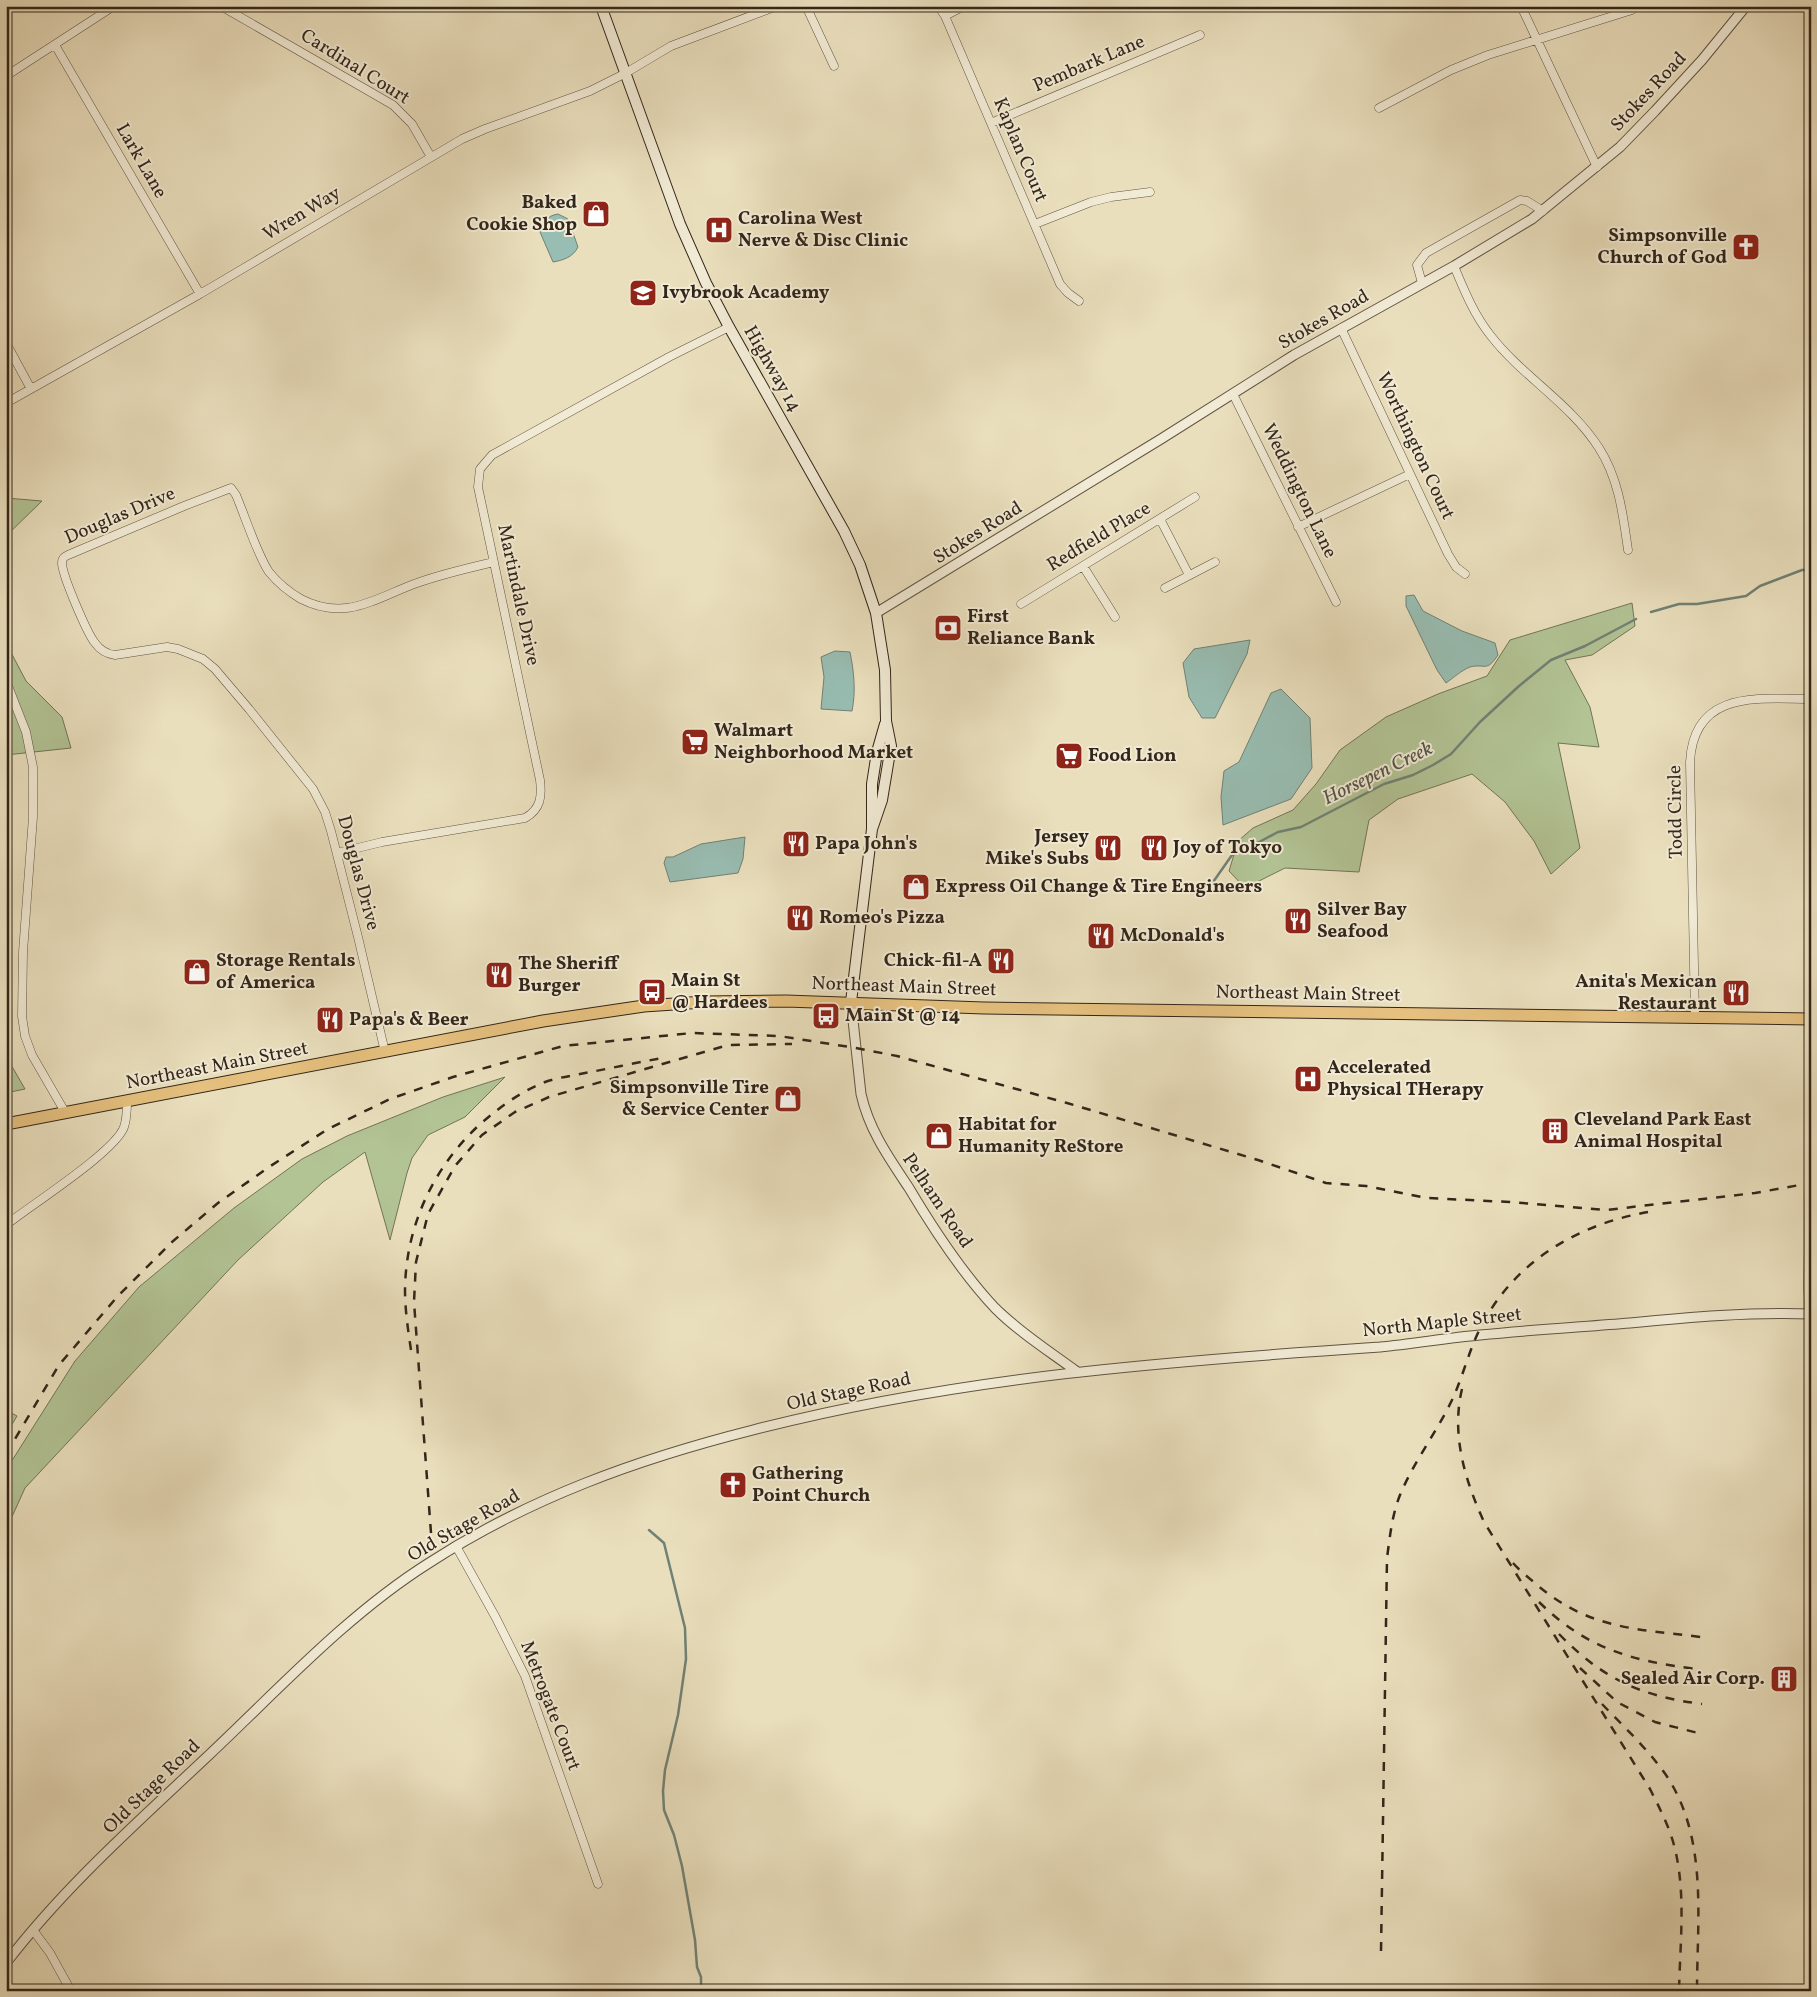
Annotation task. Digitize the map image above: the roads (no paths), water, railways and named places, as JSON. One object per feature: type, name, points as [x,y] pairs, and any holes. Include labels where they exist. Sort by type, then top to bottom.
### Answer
[{"type":"main road","name":"Highway 14","points":[[600,6],[680,224],[706,283],[848,539],[860,565],[876,613],[884,670],[886,721],[891,746],[882,800],[872,829],[851,1002]]},
{"type":"main road","name":"Northeast Main Street","points":[[6,1124],[543,1021],[644,1006],[758,1000],[984,1008],[1811,1018]]},
{"type":"street","points":[[6,76],[114,6]]},
{"type":"street","name":"Cardinal Court","points":[[221,6],[393,105],[412,124],[431,156]]},
{"type":"street","name":"Wren Way","points":[[6,403],[200,294],[431,156],[485,129],[581,94],[624,74],[670,46],[777,6]]},
{"type":"street","points":[[806,6],[834,66]]},
{"type":"street","name":"Kaplan Court","points":[[938,6],[945,16],[1060,284],[1068,293],[1079,300]]},
{"type":"street","points":[[945,16],[964,6]]},
{"type":"street","points":[[1521,6],[1597,167]]},
{"type":"street","name":"Stokes Road","points":[[876,613],[1294,355],[1454,266],[1543,211],[1597,167],[1655,111],[1708,53],[1746,6]]},
{"type":"street","points":[[1379,108],[1451,70],[1536,39],[1632,10]]},
{"type":"street","name":"Pembark Lane","points":[[991,123],[1200,35]]},
{"type":"street","name":"Lark Lane","points":[[55,45],[200,294]]},
{"type":"street","points":[[1035,224],[1091,202],[1110,197],[1150,192]]},
{"type":"street","points":[[1422,283],[1417,265],[1426,252],[1520,200],[1527,201],[1543,211]]},
{"type":"street","points":[[1454,266],[1472,306],[1491,337],[1572,414],[1599,448],[1611,471],[1617,490],[1628,550]]},
{"type":"street","name":"Martindale Drive","points":[[337,853],[382,842],[524,818],[538,806],[540,802],[540,780],[477,480],[480,469],[489,457],[669,357],[729,327]]},
{"type":"street","name":"Worthington Court","points":[[1341,328],[1448,554],[1456,567],[1465,574]]},
{"type":"street","points":[[6,342],[31,389]]},
{"type":"street","name":"Weddington Lane","points":[[1233,394],[1336,602]]},
{"type":"street","points":[[1298,527],[1410,474]]},
{"type":"street","name":"Douglas Drive","points":[[385,1052],[337,853],[325,812],[313,789],[215,669],[203,659],[178,649],[155,648],[115,655],[102,650],[90,636],[64,575],[63,558],[193,502],[231,488],[236,495],[268,570],[292,593],[319,606],[339,609],[358,606],[433,577],[494,562]]},
{"type":"street","name":"Redfield Place","points":[[1021,604],[1195,497]]},
{"type":"street","points":[[1160,519],[1190,575]]},
{"type":"street","points":[[1165,588],[1215,562]]},
{"type":"street","points":[[1083,566],[1115,617]]},
{"type":"street","points":[[6,681],[26,732],[34,768],[22,1016],[25,1036],[32,1056],[65,1112]]},
{"type":"street","name":"Todd Circle","points":[[1694,1017],[1690,762],[1694,740],[1708,717],[1732,702],[1746,700],[1811,700]]},
{"type":"street","name":"Pelham Road","points":[[851,1002],[864,1108],[870,1125],[890,1160],[941,1238],[976,1286],[1009,1321],[1076,1371]]},
{"type":"street","points":[[1810,1314],[1808,1286],[1811,1080]]},
{"type":"street","points":[[6,1225],[80,1170],[117,1138],[125,1126],[127,1100]]},
{"type":"street","name":"North Maple Street","points":[[1076,1371],[1188,1360],[1397,1345],[1477,1335],[1720,1315],[1810,1314]]},
{"type":"street","name":"Old Stage Road","points":[[6,1963],[63,1896],[128,1832],[347,1626],[399,1583],[494,1523],[588,1480],[645,1460],[717,1439],[868,1403],[936,1391],[1076,1371]]},
{"type":"street","name":"Metrogate Court","points":[[456,1546],[500,1626],[524,1676],[598,1884]]},
{"type":"street","points":[[33,1930],[50,1953],[71,1991]]},
{"type":"water","points":[[558,214],[568,219],[578,247],[568,258],[553,262],[540,232],[546,220]]},
{"type":"water","points":[[1414,595],[1423,611],[1462,631],[1495,643],[1498,655],[1494,661],[1488,666],[1467,668],[1446,683],[1437,670],[1406,606],[1406,596]]},
{"type":"water","points":[[1250,640],[1247,654],[1215,718],[1202,718],[1189,697],[1183,663],[1194,649]]},
{"type":"water","points":[[835,651],[850,652],[854,682],[852,711],[821,709],[824,677],[821,657]]},
{"type":"water","points":[[1281,689],[1310,718],[1312,768],[1291,799],[1223,825],[1221,797],[1224,771],[1239,762],[1271,693]]},
{"type":"water","points":[[745,837],[743,859],[738,873],[670,882],[664,863],[666,857],[673,857],[701,844]]},
{"type":"waterway","name":"Horsepen Creek","points":[[1651,612],[1679,604],[1697,604],[1746,596],[1760,586],[1802,570],[1811,570]]},
{"type":"waterway","name":"Horsepen Creek","points":[[1204,895],[1232,855],[1278,832],[1301,827],[1384,784],[1413,775],[1433,765],[1451,754],[1480,722],[1551,660],[1585,646],[1636,619]]},
{"type":"waterway","points":[[649,1530],[664,1543],[685,1628],[686,1659],[678,1715],[665,1770],[663,1791],[664,1810],[674,1835],[682,1866],[695,1940],[697,1967],[701,1977],[701,1991]]},
{"type":"railway","points":[[6,1454],[59,1365],[117,1297],[172,1242],[218,1203],[328,1129],[390,1099],[453,1077],[563,1046],[692,1033],[779,1036],[856,1048],[897,1056],[1067,1103],[1258,1160],[1326,1183],[1366,1186],[1427,1198],[1510,1202],[1606,1210],[1755,1193],[1811,1183]]},
{"type":"railway","points":[[431,1533],[414,1302],[416,1262],[428,1214],[455,1166],[482,1135],[515,1112],[549,1097],[728,1045],[792,1044]]},
{"type":"railway","points":[[411,1350],[405,1289],[410,1244],[424,1201],[447,1162],[461,1144],[477,1127],[498,1110],[520,1094],[541,1084],[563,1077],[662,1058]]},
{"type":"railway","points":[[1381,1951],[1387,1558],[1397,1503],[1412,1470],[1453,1398],[1477,1335],[1490,1310],[1507,1288],[1547,1252],[1570,1238],[1621,1218],[1648,1212]]},
{"type":"railway","points":[[1462,1389],[1459,1406],[1459,1440],[1466,1474],[1484,1522],[1650,1789],[1670,1834],[1675,1849],[1680,1884],[1682,1920],[1679,1991]]},
{"type":"railway","points":[[1513,1563],[1555,1599],[1594,1618],[1634,1629],[1701,1637]]},
{"type":"railway","points":[[1539,1602],[1557,1618],[1593,1642],[1631,1657],[1697,1669]]},
{"type":"railway","points":[[1559,1634],[1591,1663],[1624,1683],[1660,1696],[1702,1704]]},
{"type":"railway","points":[[1580,1668],[1617,1702],[1655,1722],[1698,1733]]},
{"type":"railway","points":[[1602,1704],[1661,1768],[1681,1802],[1695,1854],[1698,1881],[1697,1991]]},
{"type":"place","name":"Baked Cookie Shop","points":[[596,214]]},
{"type":"place","name":"Carolina West Nerve & Disc Clinic","points":[[719,230]]},
{"type":"place","name":"Simpsonville Church of God","points":[[1746,247]]},
{"type":"place","name":"Ivybrook Academy","points":[[643,293]]},
{"type":"place","name":"First Reliance Bank","points":[[948,628]]},
{"type":"place","name":"Walmart Neighborhood Market","points":[[695,742]]},
{"type":"place","name":"Food Lion","points":[[1069,756]]},
{"type":"place","name":"Papa John's","points":[[796,844]]},
{"type":"place","name":"Jersey Mike's Subs","points":[[1108,848]]},
{"type":"place","name":"Joy of Tokyo","points":[[1154,848]]},
{"type":"place","name":"Express Oil Change & Tire Engineers","points":[[916,887]]},
{"type":"place","name":"Romeo's Pizza","points":[[800,918]]},
{"type":"place","name":"Silver Bay Seafood","points":[[1298,921]]},
{"type":"place","name":"McDonald's","points":[[1101,936]]},
{"type":"place","name":"Chick-fil-A","points":[[1001,961]]},
{"type":"place","name":"Storage Rentals of America","points":[[197,972]]},
{"type":"place","name":"The Sheriff Burger","points":[[499,975]]},
{"type":"place","name":"Main St @ Hardees","points":[[652,992]]},
{"type":"place","name":"Anita's Mexican Restaurant","points":[[1736,993]]},
{"type":"place","name":"Main St @ 14","points":[[826,1016]]},
{"type":"place","name":"Papa's & Beer","points":[[330,1020]]},
{"type":"place","name":"Accelerated Physical THerapy","points":[[1308,1079]]},
{"type":"place","name":"Simpsonville Tire & Service Center","points":[[788,1099]]},
{"type":"place","name":"Cleveland Park East Animal Hospital","points":[[1555,1131]]},
{"type":"place","name":"Habitat for Humanity ReStore","points":[[939,1136]]},
{"type":"place","name":"Gathering Point Church","points":[[733,1485]]},
{"type":"place","name":"Sealed Air Corp.","points":[[1784,1679]]}]
